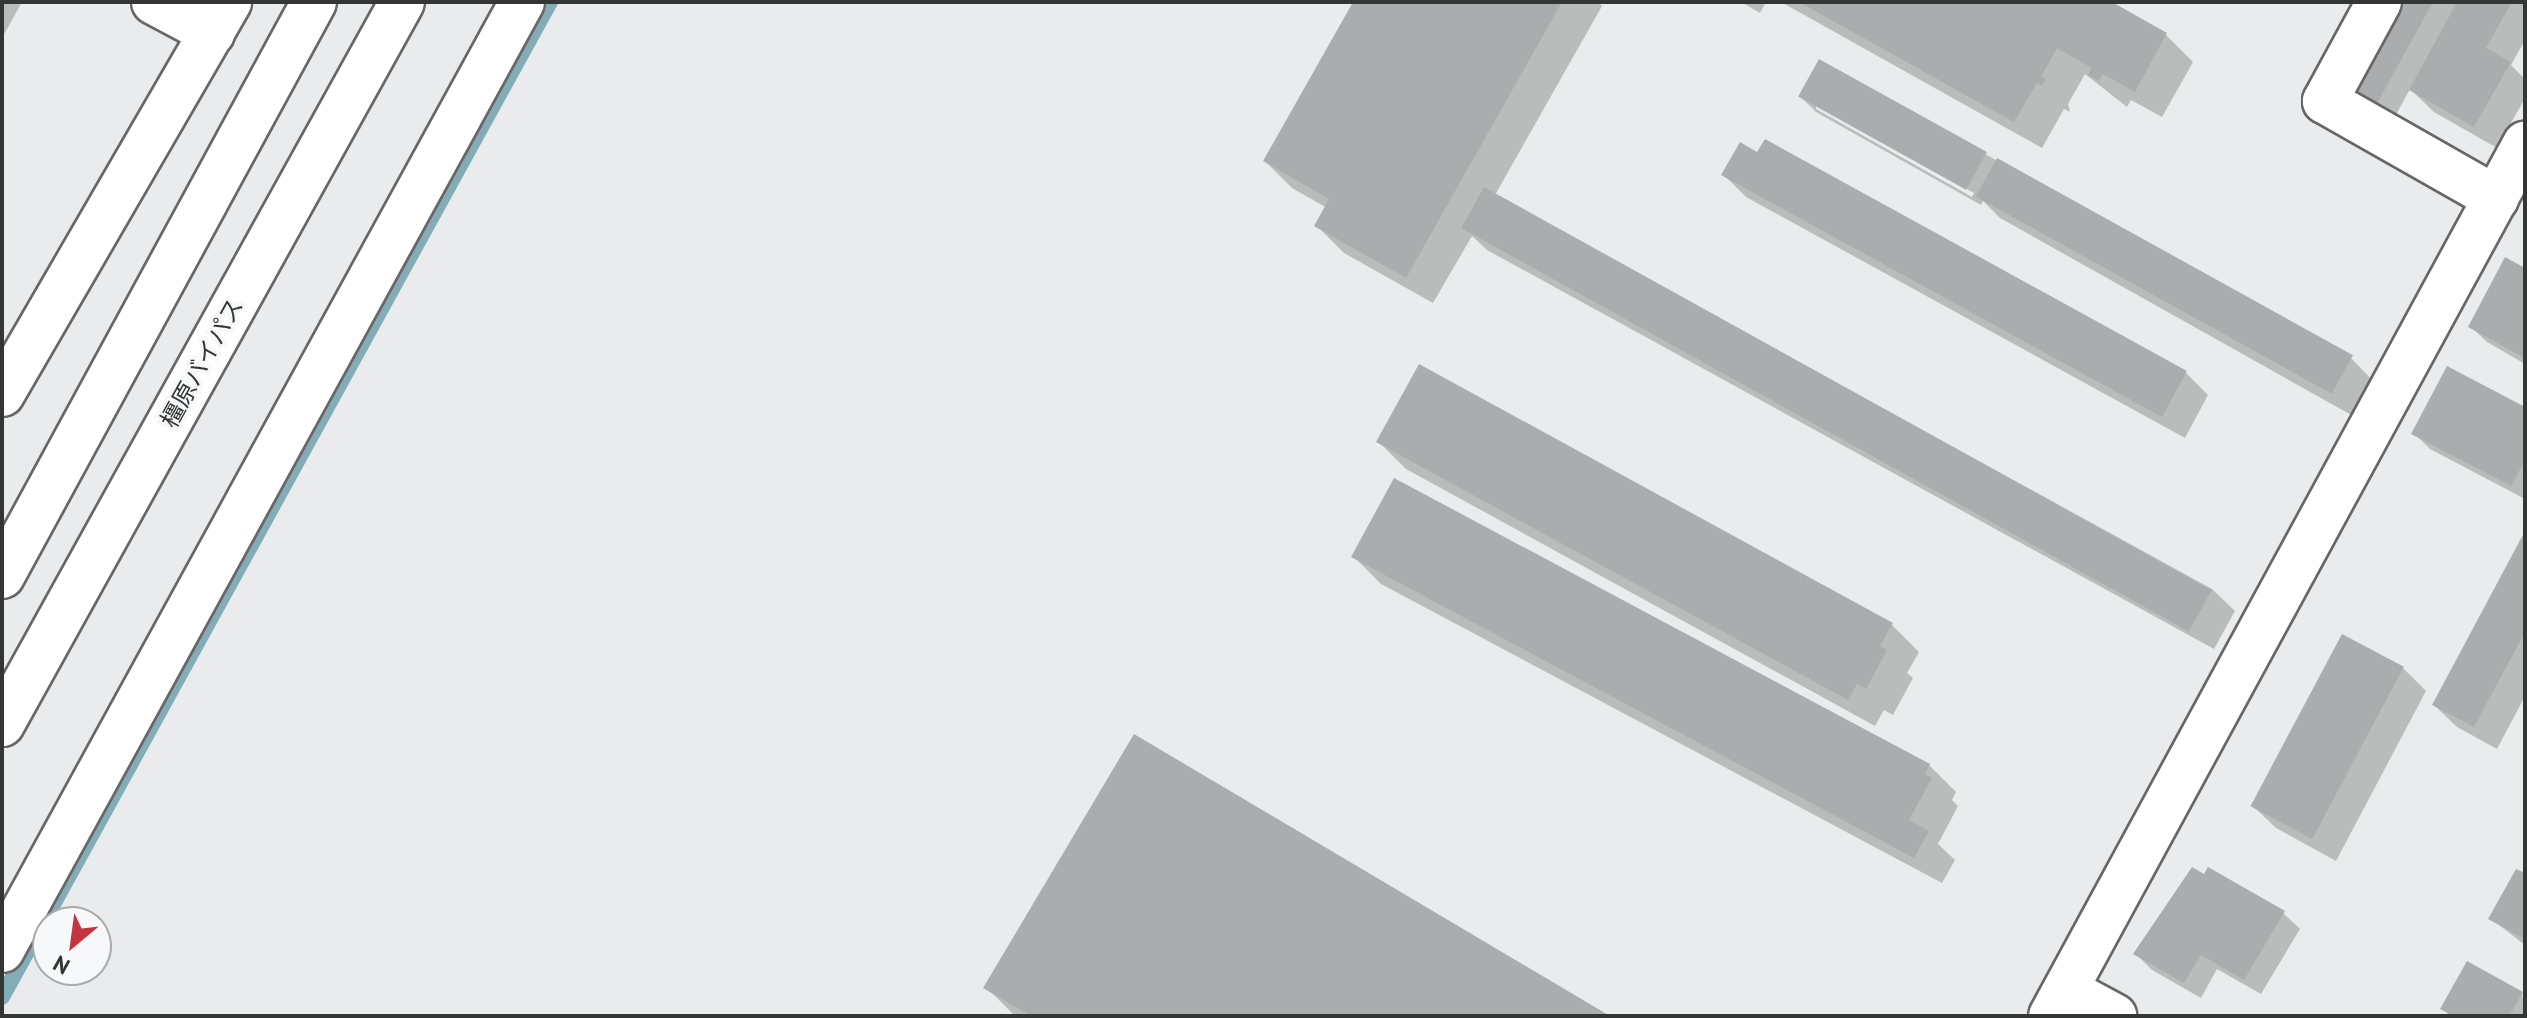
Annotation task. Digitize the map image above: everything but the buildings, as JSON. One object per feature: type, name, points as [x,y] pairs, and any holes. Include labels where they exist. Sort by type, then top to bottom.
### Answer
[{"type":"main road","points":[[2,394],[221,17],[154,2]]},
{"type":"main road","points":[[2,576],[314,2]]},
{"type":"main road","name":"橿原バイパス","points":[[2,724],[402,2]]},
{"type":"main road","points":[[2,950],[522,2]]},
{"type":"main road","points":[[2379,2],[2325,101],[2496,198]]},
{"type":"main road","points":[[2114,1016],[2058,1003],[2525,144]]},
{"type":"waterway","points":[[2,997],[550,2]]}]
